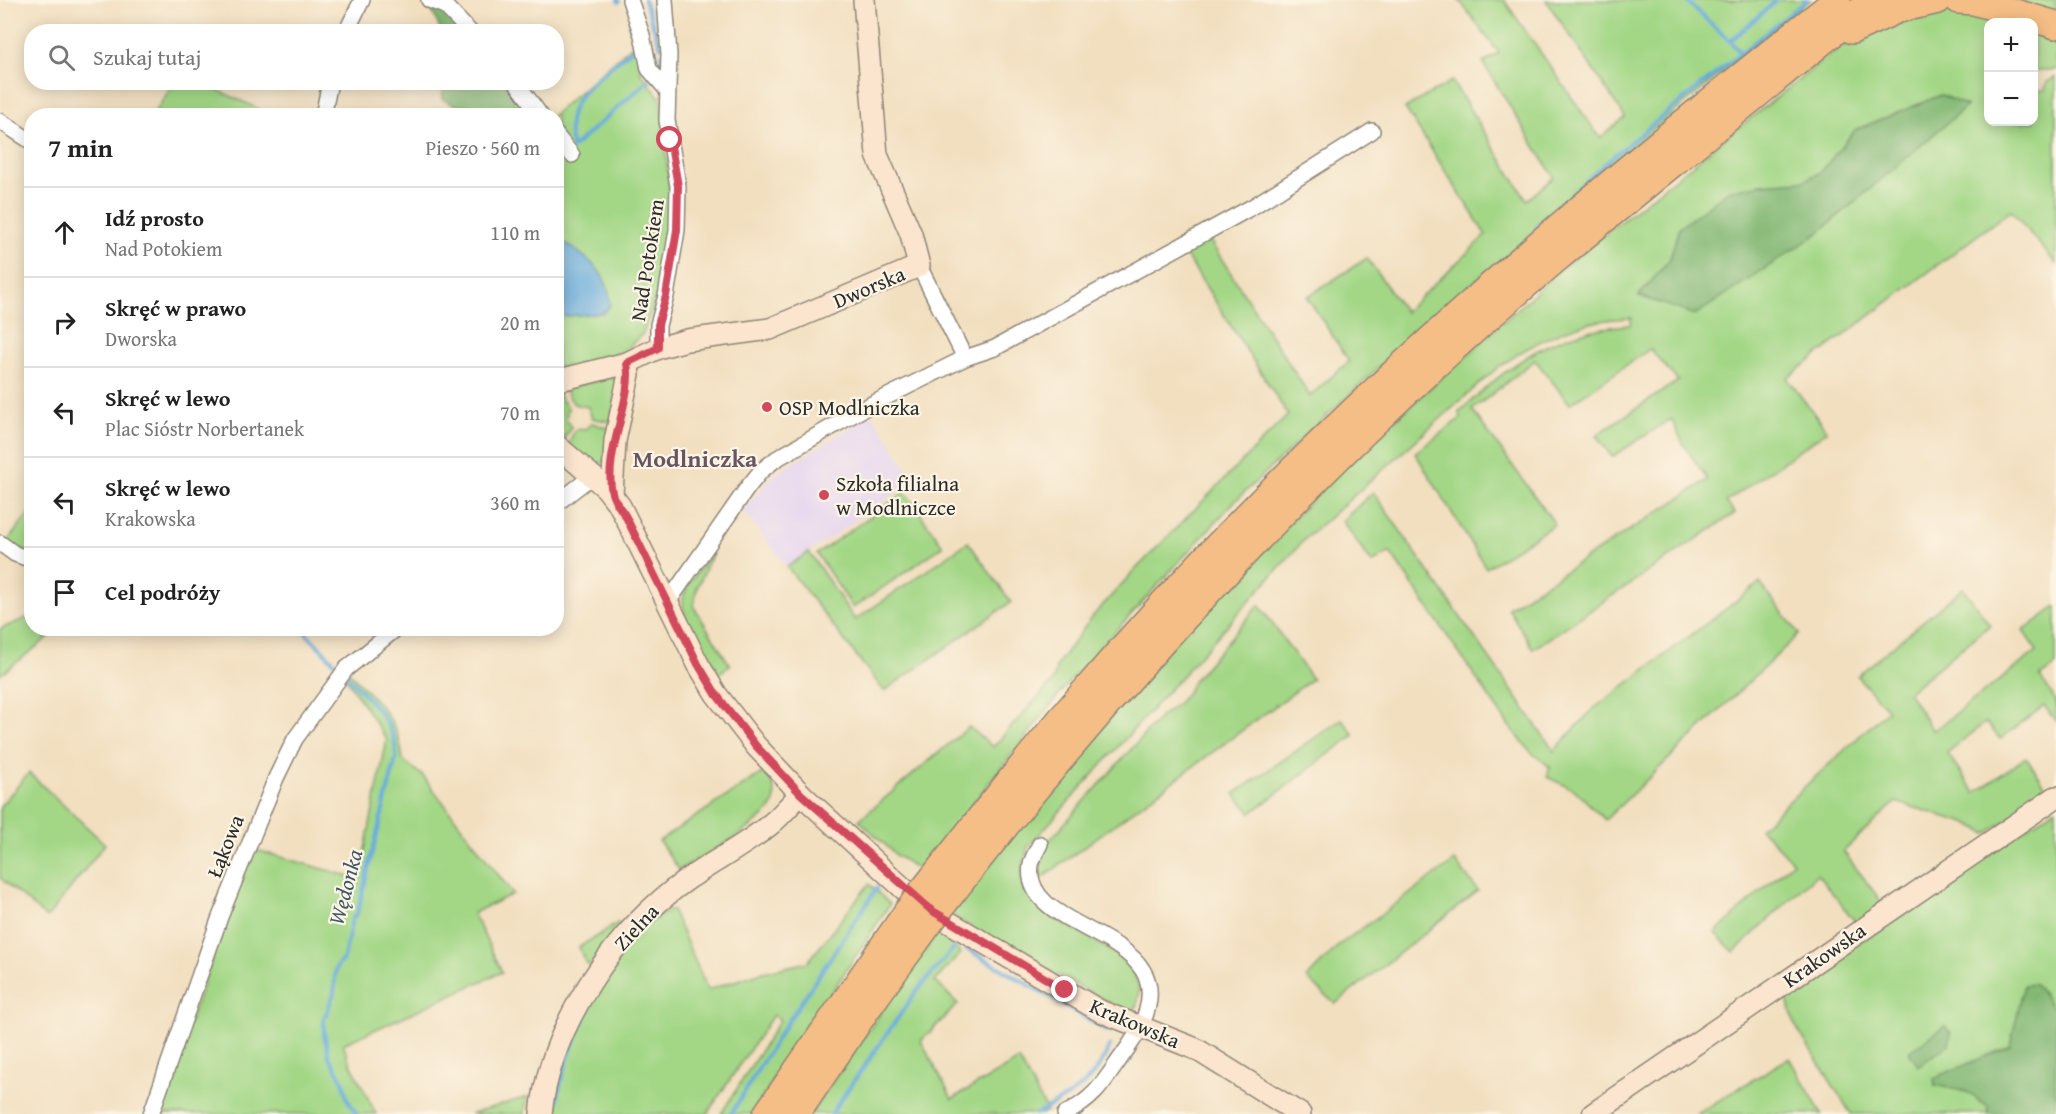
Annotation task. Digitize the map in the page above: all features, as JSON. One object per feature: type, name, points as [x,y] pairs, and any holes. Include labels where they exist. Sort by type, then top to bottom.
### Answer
[{"type":"highway","points":[[1805,41],[1826,0]]},
{"type":"highway","points":[[1805,41],[1837,0]]},
{"type":"highway","points":[[766,1114],[926,907],[1011,816],[1144,660],[1223,573],[1348,447],[1438,362],[1805,41],[1874,0]]},
{"type":"highway","points":[[1805,41],[1898,9],[1938,0]]},
{"type":"highway","points":[[1959,0],[1974,1],[2056,25]]},
{"type":"highway","points":[[796,1114],[926,907]]},
{"type":"street","points":[[350,24],[362,0]]},
{"type":"street","points":[[429,0],[445,6],[462,24]]},
{"type":"street","points":[[630,0],[642,35],[649,69],[666,88]]},
{"type":"street","name":"Nad Potokiem","points":[[658,348],[658,325],[666,296],[677,230],[678,197],[667,120],[666,88],[669,55],[665,0]]},
{"type":"street","name":"Dworska","points":[[564,379],[627,363],[658,348],[701,337],[770,329],[919,266],[910,234],[877,155],[864,0]]},
{"type":"street","points":[[325,108],[328,90]]},
{"type":"street","points":[[522,90],[535,108]]},
{"type":"street","points":[[0,121],[24,137]]},
{"type":"street","points":[[668,602],[761,471],[776,459],[870,405],[965,358],[995,348],[1164,257],[1252,207],[1372,131]]},
{"type":"street","points":[[919,266],[965,358]]},
{"type":"street","points":[[612,495],[615,441],[629,374],[627,363]]},
{"type":"street","name":"Krakowska","points":[[564,452],[612,495],[626,517],[716,694],[756,746],[801,794],[904,889],[947,921],[1100,1011],[1196,1049],[1300,1114]]},
{"type":"street","points":[[564,498],[592,476]]},
{"type":"street","points":[[0,543],[15,554],[24,557]]},
{"type":"street","name":"Łąkowa","points":[[151,1114],[224,908],[276,778],[295,739],[346,669],[387,636]]},
{"type":"street","name":"Zielna","points":[[541,1114],[556,1056],[569,1020],[590,984],[621,941],[646,913],[687,879],[773,823],[801,794]]},
{"type":"street","name":"Krakowska","points":[[1593,1114],[2056,797]]},
{"type":"street","points":[[1040,844],[1031,866],[1034,884],[1042,900],[1055,912],[1118,946],[1132,957],[1147,977],[1149,987],[1141,1029],[1105,1084],[1082,1105],[1065,1114]]},
{"type":"shaded area","name":"Szkoła filialna w Modlniczce","points":[[872,414],[914,480],[787,567],[743,510],[774,475]]},
{"type":"green space","points":[[1459,0],[1504,0],[1600,138],[1625,117],[1546,0],[1811,0],[1605,169],[1552,217],[1436,314],[1233,503],[1070,681],[920,870],[897,856],[859,820],[969,727],[993,747],[1053,681],[1057,665],[1092,617],[1131,574],[1288,415],[1183,251],[1208,238],[1310,396],[1349,361],[1307,297],[1367,258],[1405,312],[1486,235],[1405,108],[1452,81],[1527,200],[1554,177],[1483,63],[1499,53]]},
{"type":"green space","points":[[2017,0],[2056,0],[2056,15]]},
{"type":"green space","points":[[429,5],[444,9],[457,24],[438,24]]},
{"type":"green space","points":[[1946,7],[2007,18],[1984,18],[1984,126],[2038,126],[2038,91],[2045,90],[2047,82],[2056,77],[2056,264],[2011,210],[1787,378],[1827,431],[1726,502],[1735,513],[1533,649],[1508,608],[1708,480],[1684,445],[1671,419],[1612,457],[1596,435],[1678,381],[1650,349],[1570,404],[1535,360],[1472,410],[1555,524],[1486,568],[1415,453],[1461,418],[1459,412],[1498,378],[1536,351],[1578,334],[1602,328],[1630,325],[1632,318],[1577,326],[1527,349],[1495,370],[1304,540],[1028,847],[1021,878],[1029,897],[1046,912],[1116,955],[1133,972],[1139,991],[1132,1015],[975,930],[951,914],[1016,830],[1169,646],[1347,464],[1560,270],[1825,59],[1856,38]],"holes":[[[1941,95],[1966,107],[1817,234],[1695,315],[1639,296],[1670,259],[1679,228],[1761,184],[1804,181],[1821,172],[1855,130]]]},
{"type":"green space","points":[[2038,25],[2056,32],[2056,70],[2038,70]]},
{"type":"green space","points":[[638,40],[641,73],[661,99],[672,220],[662,281],[643,333],[624,352],[564,368],[564,108],[561,108]]},
{"type":"green space","points":[[169,90],[217,90],[257,108],[158,108]]},
{"type":"green space","points":[[443,90],[512,90],[528,108],[461,108],[442,99]]},
{"type":"green space","points":[[1941,95],[1967,106],[1817,234],[1695,315],[1639,296],[1670,259],[1679,228],[1728,191],[1761,184],[1804,181],[1821,172],[1855,130]]},
{"type":"green space","points":[[613,377],[618,380],[611,422],[592,418],[588,407],[574,404],[564,389]]},
{"type":"green space","points":[[564,403],[568,408],[566,419],[571,427],[564,439]]},
{"type":"green space","points":[[592,423],[609,428],[604,462],[595,468],[568,445],[575,430],[585,429]]},
{"type":"green space","points":[[905,492],[943,546],[853,608],[817,554]]},
{"type":"green space","points":[[1373,492],[1554,751],[1592,710],[1760,583],[1799,634],[1605,820],[1575,790],[1547,777],[1550,767],[1532,753],[1509,726],[1390,552],[1372,563],[1342,521]]},
{"type":"green space","points":[[24,520],[24,551],[6,543]]},
{"type":"green space","points":[[968,542],[1011,602],[884,691],[787,567],[809,552],[855,620]]},
{"type":"green space","points":[[713,553],[697,588],[694,607],[730,665],[713,678],[688,625],[683,604],[689,584]]},
{"type":"green space","points":[[1963,588],[1990,625],[1908,692],[1933,731],[2037,651],[2023,631],[2056,607],[2056,665],[2040,677],[2056,701],[2056,721],[2044,706],[2000,739],[1986,722],[1947,753],[1975,793],[2026,757],[2049,791],[1986,834],[1972,825],[1896,802],[1843,851],[1884,905],[1857,924],[1817,874],[1734,952],[1715,933],[1793,862],[1760,828],[1888,710],[1857,676]]},
{"type":"green space","points":[[1259,605],[1312,679],[1039,880],[1038,858],[1048,842],[1161,716],[1180,701],[1194,680]]},
{"type":"green space","points":[[24,619],[24,636],[50,636],[0,675],[0,629]]},
{"type":"green space","points":[[350,673],[378,703],[391,721],[403,760],[423,776],[513,894],[473,913],[502,972],[343,1044],[376,1114],[156,1114],[252,849],[359,879],[387,740],[345,677]]},
{"type":"green space","points":[[1342,719],[1354,735],[1251,813],[1234,794]]},
{"type":"green space","points":[[765,771],[775,794],[770,810],[732,839],[679,870],[659,841]]},
{"type":"green space","points":[[29,773],[105,844],[47,918],[0,878],[0,806]]},
{"type":"green space","points":[[2056,808],[2056,1012],[2035,984],[2010,1046],[1935,1085],[1967,1092],[1988,1107],[1989,1114],[1851,1114],[1795,1025],[1785,993]]},
{"type":"green space","points":[[1455,861],[1478,891],[1335,1004],[1307,978],[1339,945]]},
{"type":"green space","points":[[869,884],[890,904],[751,1114],[721,1114],[780,1020],[773,1015],[707,1114],[550,1114],[563,1054],[583,1005],[643,926],[672,909],[708,990],[759,973],[808,962]]},
{"type":"green space","points":[[618,923],[622,926],[590,966],[584,960],[579,947]]},
{"type":"green space","points":[[941,934],[961,953],[935,981],[958,1004],[921,1041],[952,1099],[1019,1060],[1047,1111],[1042,1114],[810,1114],[933,938]]},
{"type":"green space","points":[[2035,984],[2056,1012],[2056,1114],[1989,1114],[1988,1107],[1967,1092],[1935,1085],[1934,1078],[2010,1046],[2024,985]]},
{"type":"green space","points":[[1945,1026],[1951,1033],[1949,1044],[1918,1066],[1909,1052]]},
{"type":"green space","points":[[1789,1058],[1822,1114],[1696,1114]]},
{"type":"green space","points":[[527,1097],[525,1114],[470,1114]]},
{"type":"water","points":[[564,243],[594,265],[606,282],[610,306],[603,313],[564,316]]},
{"type":"waterway","name":"Wędonka","points":[[644,0],[661,47]]},
{"type":"waterway","points":[[1685,0],[1730,41]]},
{"type":"waterway","points":[[1741,54],[1730,41],[1777,0]]},
{"type":"waterway","points":[[1537,226],[1611,158],[1807,0]]},
{"type":"waterway","points":[[572,145],[570,127],[572,112],[579,98],[588,87],[637,44],[629,24]]},
{"type":"waterway","name":"Wędonka","points":[[657,70],[662,54]]},
{"type":"waterway","name":"Wędonka","points":[[572,148],[650,79]]},
{"type":"waterway","name":"Wędonka","points":[[309,636],[341,669]]},
{"type":"waterway","name":"Wędonka","points":[[348,677],[381,713],[387,723],[395,745],[396,758],[357,914],[352,919],[344,958],[337,966],[334,993],[324,1019],[324,1034],[329,1057],[344,1083],[347,1099],[357,1114]]},
{"type":"waterway","points":[[731,1114],[779,1035],[877,888]]},
{"type":"waterway","points":[[831,1114],[916,992],[954,948]]},
{"type":"waterway","points":[[967,949],[1108,1031]]},
{"type":"waterway","points":[[555,1114],[557,1098],[570,1053],[595,996]]},
{"type":"waterway","points":[[1036,1114],[1071,1094],[1089,1079],[1097,1070],[1110,1045]]},
{"type":"place","name":"OSP Modlniczka","points":[[767,407]]},
{"type":"place","name":"Szkoła filialna w Modlniczce","points":[[824,495]]},
{"type":"district","name":"Modlniczka","points":[[695,458]]},
{"type":"route","points":[[670,140],[678,186],[677,230],[666,296],[658,325],[658,348],[627,363],[629,374],[617,426],[612,466],[612,495],[626,517],[698,664],[716,694],[756,746],[801,794],[904,889],[947,921],[1065,990]]}]
